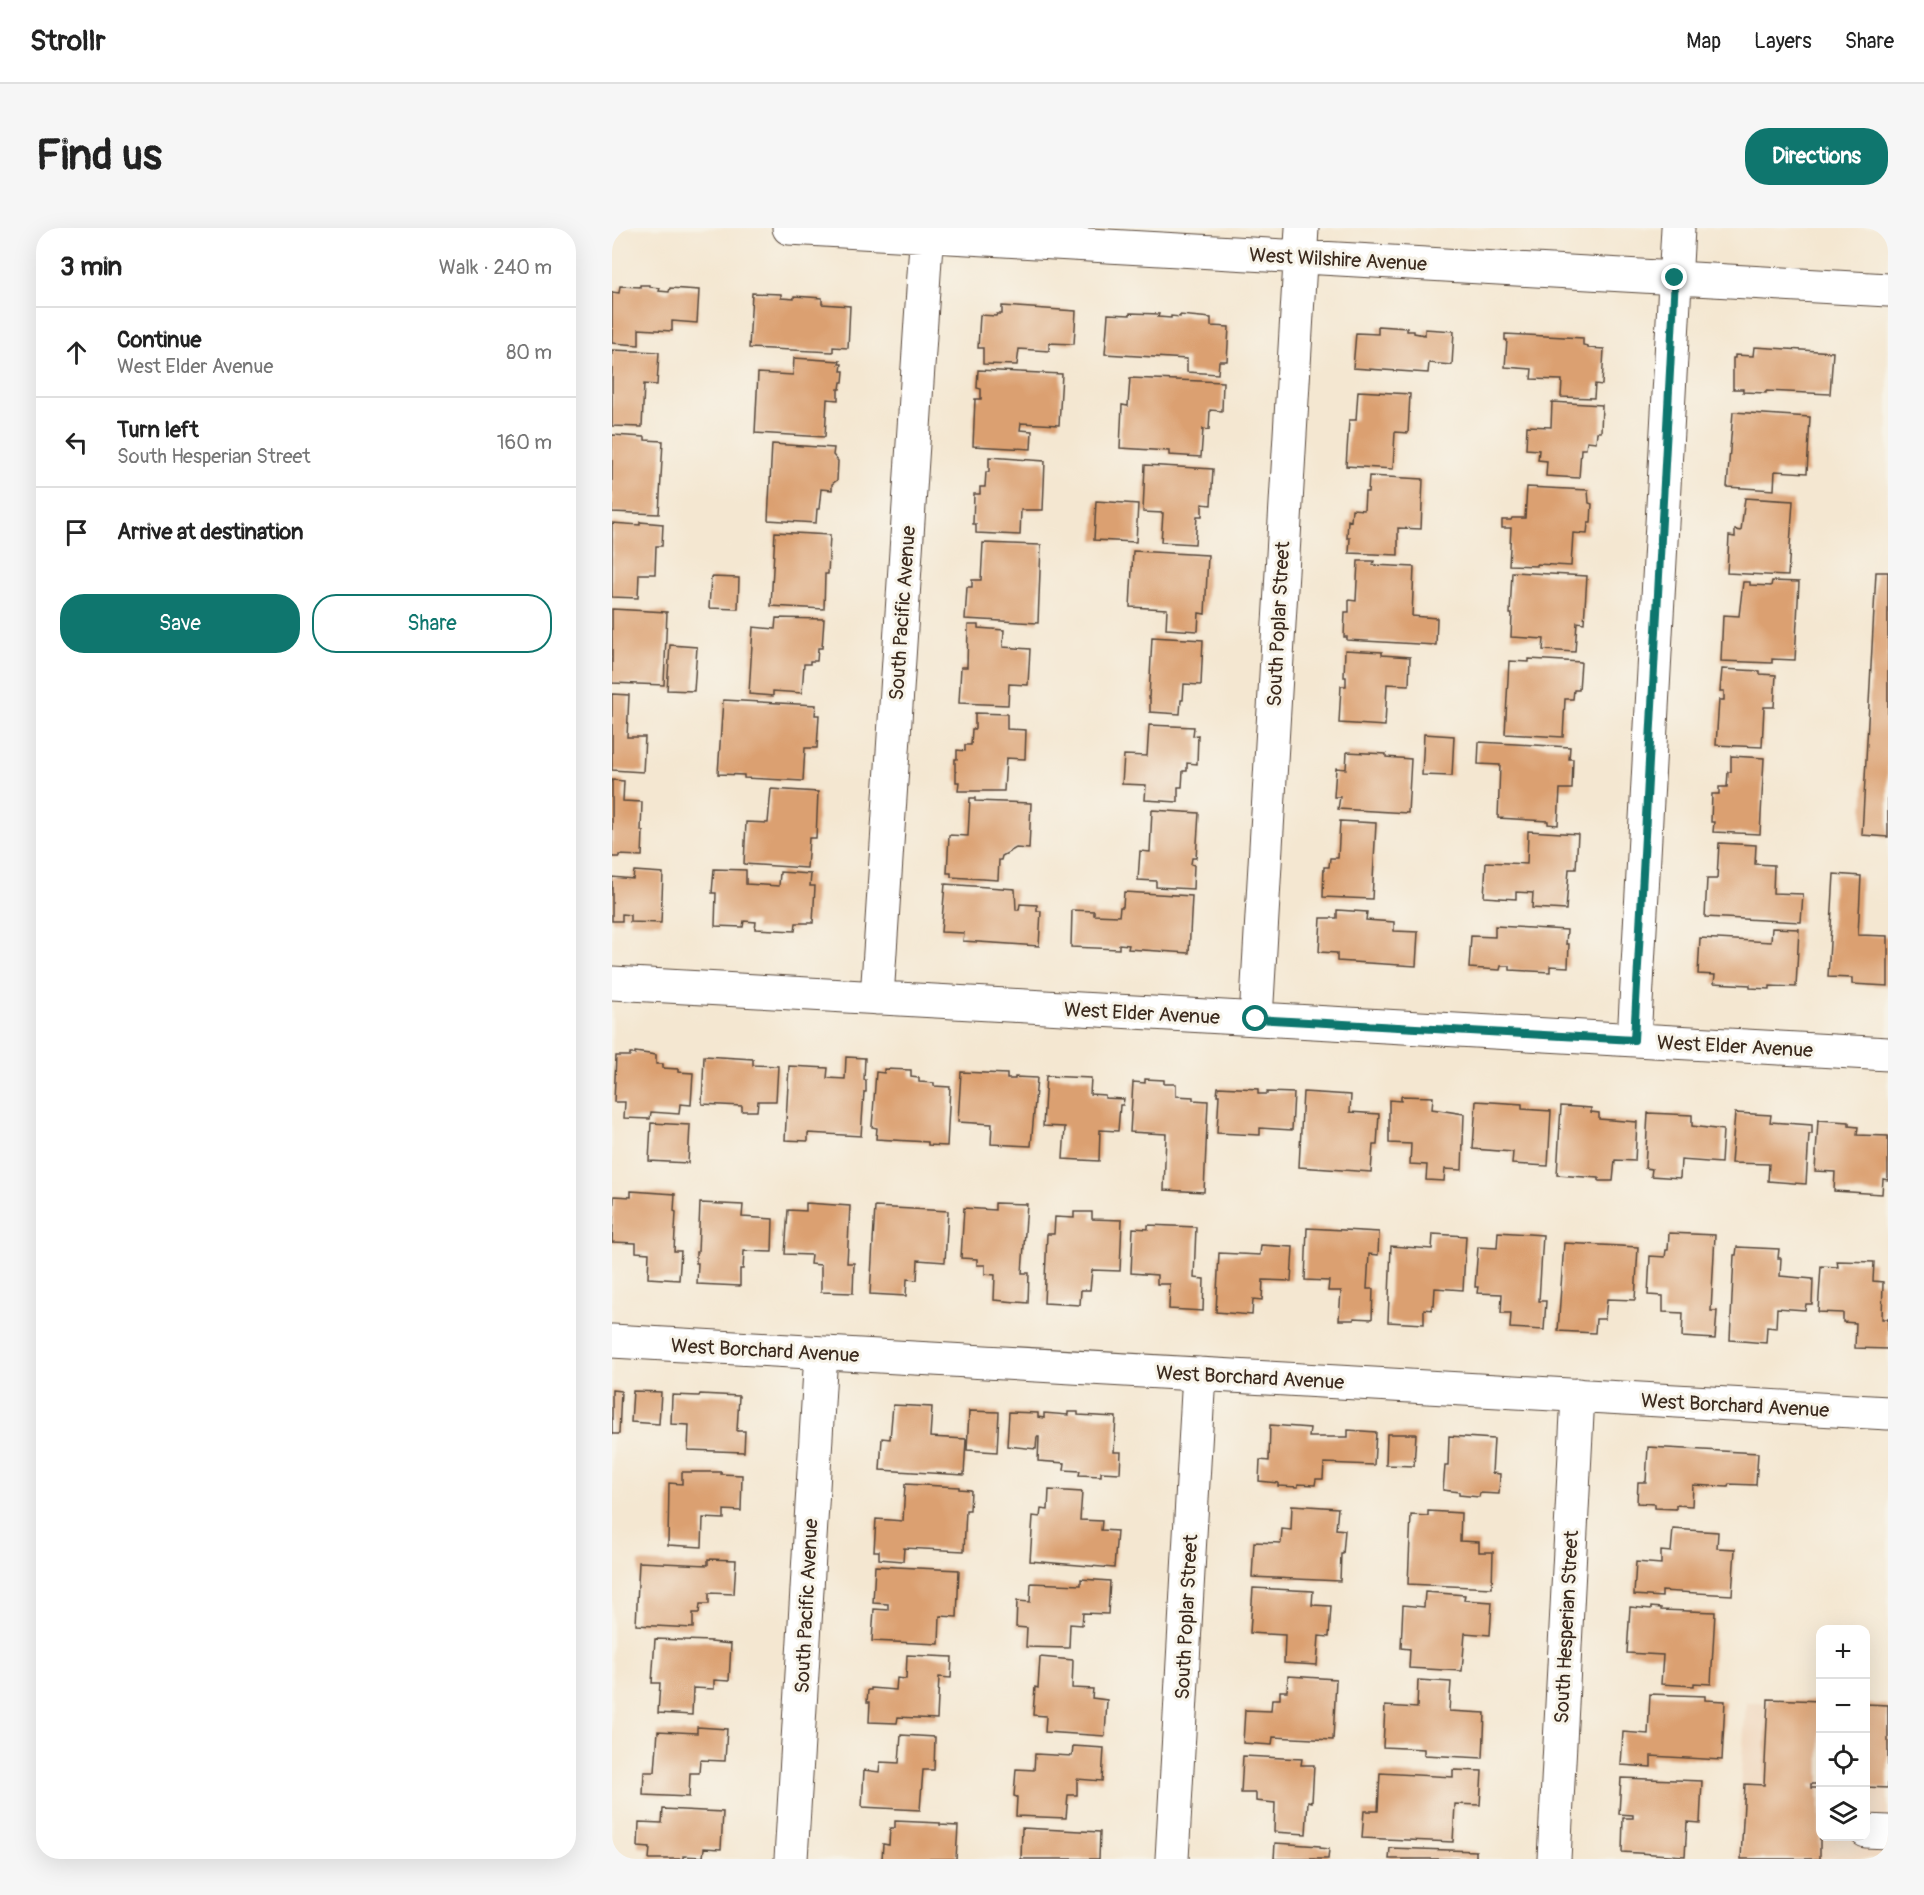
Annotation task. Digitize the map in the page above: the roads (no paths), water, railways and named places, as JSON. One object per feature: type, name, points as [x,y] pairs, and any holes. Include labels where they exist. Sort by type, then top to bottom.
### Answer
[{"type":"street","name":"West Wilshire Avenue","points":[[789,228],[1301,243],[1675,278],[1888,290]]},
{"type":"street","points":[[1634,1040],[1678,228]]},
{"type":"street","name":"South Pacific Avenue","points":[[877,998],[927,232]]},
{"type":"street","name":"South Poplar Street","points":[[1256,1019],[1301,243]]},
{"type":"street","name":"West Elder Avenue","points":[[612,983],[1888,1054]]},
{"type":"street","name":"West Borchard Avenue","points":[[612,1341],[1888,1413]]},
{"type":"street","name":"South Pacific Avenue","points":[[792,1859],[821,1353]]},
{"type":"street","name":"South Poplar Street","points":[[1172,1859],[1199,1374]]},
{"type":"street","name":"South Hesperian Street","points":[[1554,1859],[1578,1395]]},
{"type":"street","points":[[1870,1831],[1888,1832]]},
{"type":"street","points":[[1862,1859],[1863,1841]]}]
